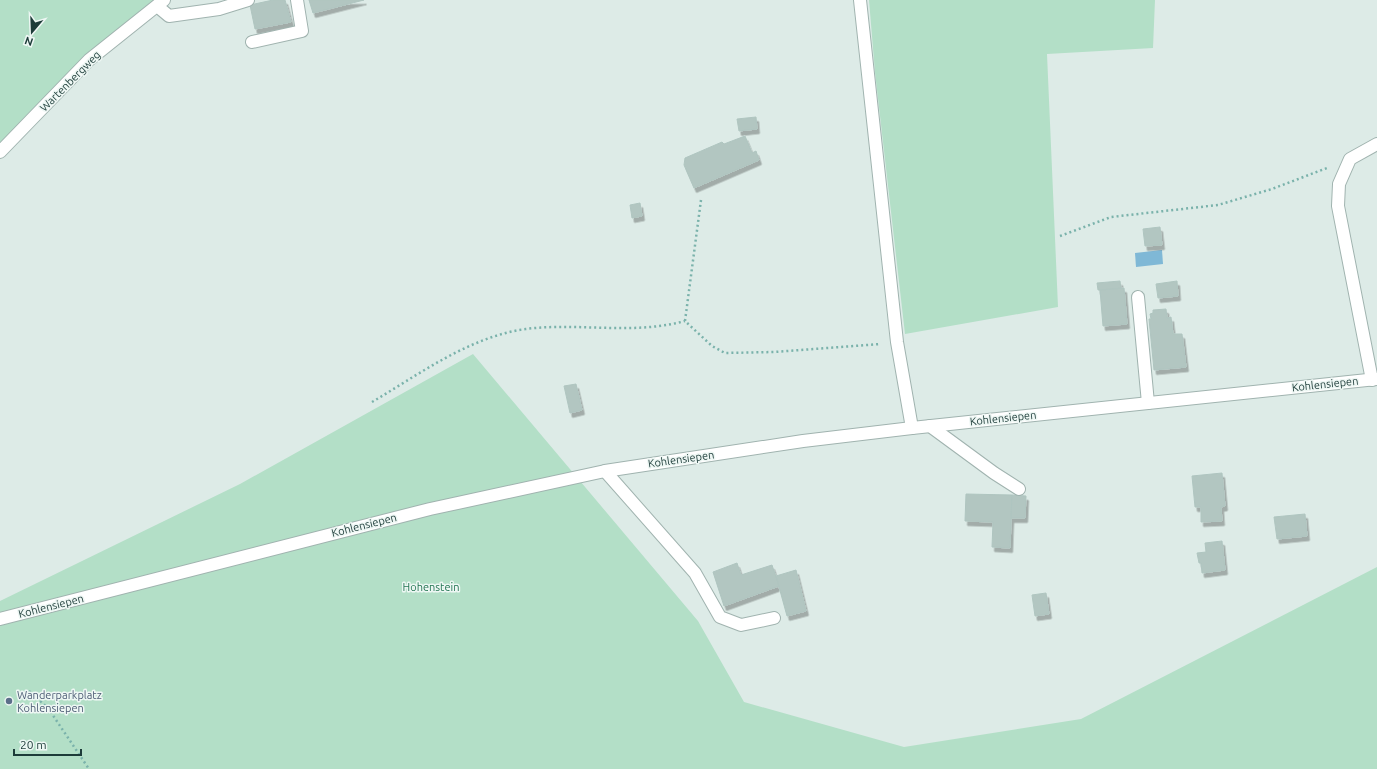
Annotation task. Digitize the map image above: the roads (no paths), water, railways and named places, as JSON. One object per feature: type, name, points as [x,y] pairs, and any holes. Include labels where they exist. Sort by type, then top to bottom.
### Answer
[{"type":"street","points":[[160,3],[169,16],[219,9],[248,0]]},
{"type":"street","points":[[252,42],[302,31],[297,0]]},
{"type":"street","points":[[860,0],[897,342],[912,428]]},
{"type":"street","name":"Wartenbergweg","points":[[0,152],[88,60],[160,3]]},
{"type":"street","points":[[1374,379],[1338,206],[1339,184],[1350,159],[1377,144]]},
{"type":"street","points":[[1138,297],[1148,403]]},
{"type":"street","name":"Kohlensiepen","points":[[0,619],[430,508],[605,471],[803,441],[930,426],[1374,379]]},
{"type":"street","points":[[930,426],[994,473],[1019,488]]},
{"type":"street","points":[[605,471],[696,573],[720,617],[741,625],[774,618]]},
{"type":"water","points":[[1162,250],[1163,264],[1136,267],[1135,253]]},
{"type":"place","name":"Wanderparkplatz Kohlensiepen","points":[[9,701]]},
{"type":"park label","name":"Hohenstein","points":[[431,587]]}]
